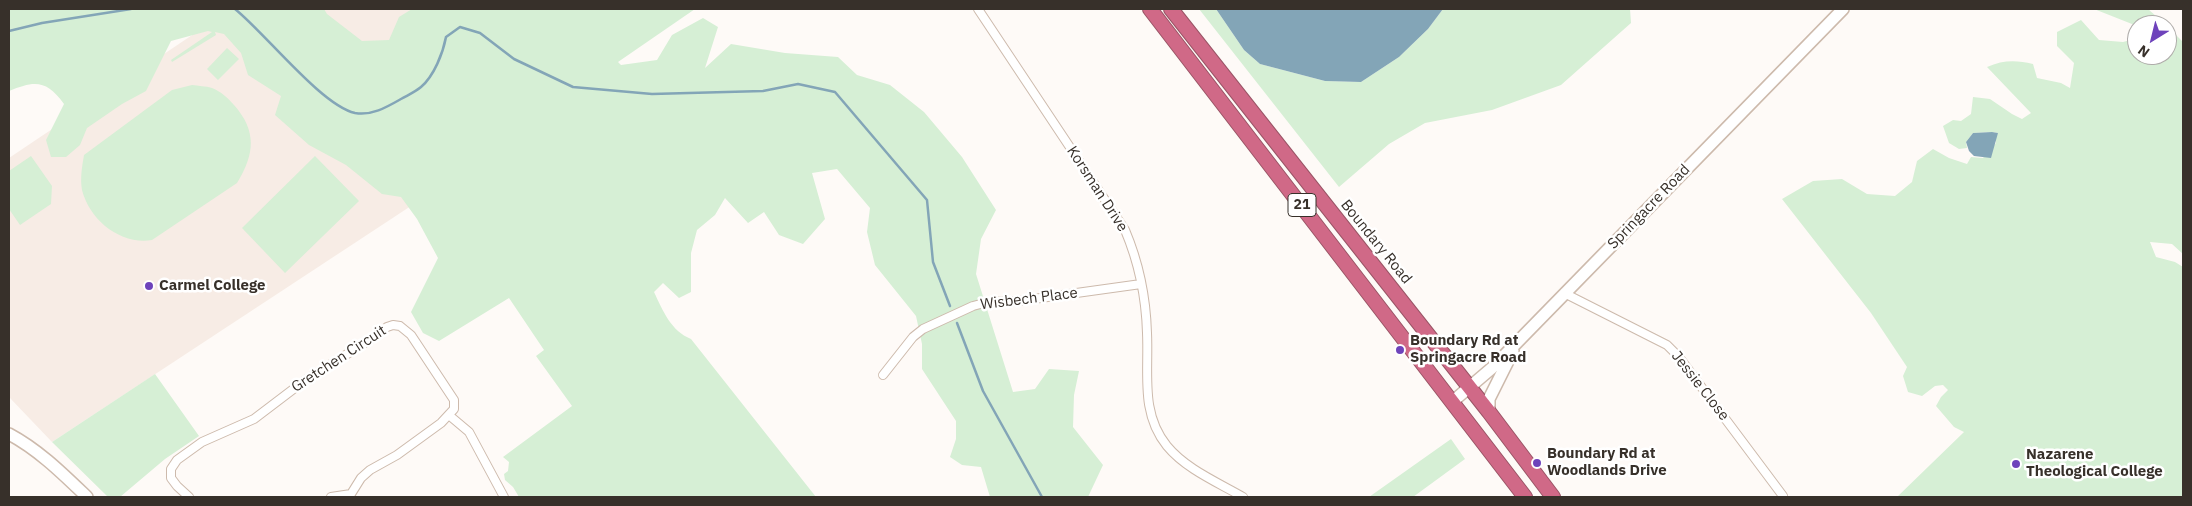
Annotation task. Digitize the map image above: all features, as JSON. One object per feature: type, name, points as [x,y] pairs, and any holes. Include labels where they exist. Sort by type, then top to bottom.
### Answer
[{"type":"highway","name":"21","points":[[1150,9],[1525,497]]},
{"type":"highway","name":"Boundary Road","points":[[1171,9],[1470,387],[1553,497]]},
{"type":"street","name":"Korsman Drive","points":[[978,9],[1125,230],[1137,257],[1148,334],[1146,393],[1151,418],[1167,446],[1186,464],[1242,497]]},
{"type":"street","name":"Springacre Road","points":[[1452,402],[1492,368],[1843,9]]},
{"type":"street","name":"Wisbech Place","points":[[883,375],[913,337],[923,328],[972,306],[988,302],[1019,301],[1141,284]]},
{"type":"street","name":"Jessie Close","points":[[1564,293],[1667,345],[1679,357],[1783,496]]},
{"type":"street","name":"Gretchen Circuit","points":[[189,497],[176,486],[171,478],[172,468],[177,460],[202,442],[254,419],[304,381],[361,346],[387,327],[393,325],[400,326],[411,335],[454,400],[454,409],[450,416]]},
{"type":"street","points":[[1489,412],[1489,399],[1520,338]]},
{"type":"street","points":[[332,497],[352,495],[361,478],[370,470],[397,455],[450,416],[469,432],[504,497]]},
{"type":"street","points":[[9,434],[36,451],[87,497]]},
{"type":"shaded area","name":"Carmel College","points":[[231,9],[428,9],[525,131],[52,442],[9,397],[9,158]]},
{"type":"green space","points":[[9,9],[324,9],[327,14],[362,41],[389,40],[399,17],[412,9],[695,9],[618,62],[621,65],[657,60],[672,35],[703,18],[718,27],[705,68],[731,44],[785,53],[838,57],[857,75],[890,85],[924,112],[962,157],[996,210],[981,239],[976,274],[1013,392],[1035,389],[1049,369],[1079,371],[1074,395],[1073,427],[1103,465],[1088,497],[990,497],[981,467],[962,465],[950,457],[956,439],[956,421],[922,369],[922,344],[916,316],[875,265],[867,232],[870,208],[837,169],[812,173],[825,219],[803,244],[779,235],[764,212],[748,223],[725,198],[715,215],[697,230],[691,253],[691,292],[679,298],[663,283],[654,292],[664,313],[673,326],[691,339],[816,497],[519,497],[513,487],[505,480],[504,474],[508,471],[509,462],[503,457],[572,406],[536,356],[544,350],[509,298],[439,341],[423,333],[411,312],[438,258],[417,219],[401,197],[382,194],[346,165],[309,145],[275,115],[281,96],[248,75],[241,53],[224,34],[215,32],[216,35],[172,62],[171,60],[212,32],[208,31],[171,41],[146,91],[122,104],[87,128],[80,145],[66,157],[51,157],[46,140],[64,104],[52,90],[40,84],[26,85],[9,91]]},
{"type":"green space","points":[[1199,9],[1216,9],[1244,50],[1260,64],[1325,81],[1361,82],[1399,57],[1428,29],[1443,9],[1630,9],[1631,23],[1561,85],[1492,110],[1425,123],[1389,144],[1339,187]]},
{"type":"green space","points":[[2094,9],[2148,9],[2155,15],[2127,15],[2127,22]]},
{"type":"green space","points":[[2081,20],[2099,40],[2127,41],[2127,65],[2177,65],[2177,36],[2183,42],[2183,254],[2172,244],[2150,242],[2156,257],[2175,262],[2183,267],[2183,497],[1897,497],[1964,432],[1954,427],[1936,406],[1948,390],[1943,385],[1935,386],[1922,396],[1908,392],[1903,376],[1907,367],[1871,313],[1782,199],[1813,181],[1842,179],[1867,194],[1895,196],[1912,182],[1917,161],[1933,149],[1949,158],[1967,164],[1971,157],[1983,158],[1996,143],[1995,138],[1998,133],[1973,133],[1966,142],[1967,148],[1959,149],[1949,143],[1943,126],[1953,120],[1961,121],[1971,114],[1973,97],[1990,99],[2022,119],[2031,113],[1987,67],[1999,63],[2010,61],[2033,64],[2037,78],[2061,83],[2070,88],[2074,63],[2057,46],[2057,32]]},
{"type":"green space","points":[[227,48],[239,59],[218,80],[207,69]]},
{"type":"green space","points":[[192,85],[210,87],[224,95],[234,105],[247,124],[251,143],[243,172],[237,183],[152,240],[140,241],[118,235],[99,221],[86,201],[81,181],[84,155],[172,90]]},
{"type":"green space","points":[[31,156],[52,186],[51,204],[20,225],[9,209],[9,171]]},
{"type":"green space","points":[[315,156],[359,201],[285,273],[242,228]]},
{"type":"green space","points":[[155,374],[199,436],[165,459],[120,497],[108,497],[52,442]]},
{"type":"green space","points":[[1451,439],[1465,459],[1413,497],[1369,497]]},
{"type":"water","points":[[1216,9],[1443,9],[1428,29],[1399,57],[1361,82],[1325,81],[1260,64],[1244,50]]},
{"type":"water","points":[[1973,133],[1998,133],[1991,158],[1974,156],[1969,151],[1966,142]]},
{"type":"waterway","points":[[9,31],[42,23],[131,9]]},
{"type":"waterway","points":[[235,9],[310,83],[342,108],[361,114],[379,110],[421,87],[430,77],[437,64],[446,37],[460,27],[480,33],[514,59],[573,87],[652,94],[763,91],[798,84],[835,92],[927,200],[933,262],[950,306]]},
{"type":"waterway","points":[[957,323],[983,391],[1042,497]]},
{"type":"place","name":"Carmel College","points":[[149,286]]},
{"type":"place","name":"Boundary Rd at Springacre Road","points":[[1400,350]]},
{"type":"place","name":"Boundary Rd at Woodlands Drive","points":[[1537,463]]},
{"type":"place","name":"Nazarene Theological College","points":[[2016,464]]}]
